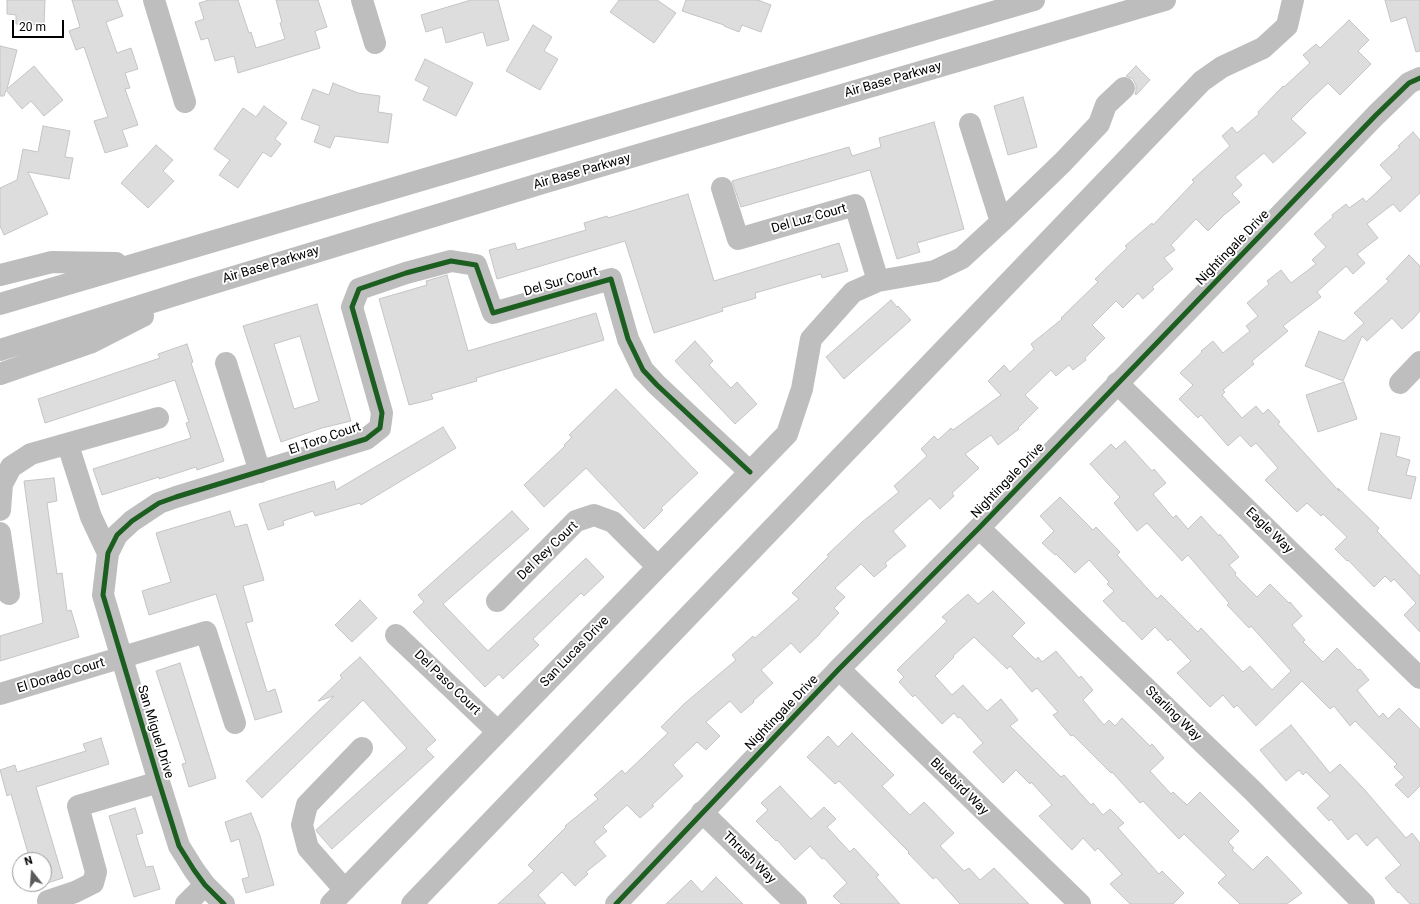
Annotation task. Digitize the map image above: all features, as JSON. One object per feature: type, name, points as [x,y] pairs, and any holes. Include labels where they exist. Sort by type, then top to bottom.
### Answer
[{"type":"main road","points":[[0,304],[1034,0]]},
{"type":"main road","name":"Air Base Parkway","points":[[0,350],[194,289],[546,182],[1165,0]]},
{"type":"main road","points":[[0,274],[52,262],[139,263]]},
{"type":"main road","points":[[0,374],[92,342],[194,289]]},
{"type":"street","points":[[154,0],[186,102]]},
{"type":"street","points":[[362,0],[375,43]]},
{"type":"street","points":[[412,904],[1202,81],[1222,67],[1263,48],[1286,26],[1293,0]]},
{"type":"street","name":"Nightingale Drive","points":[[616,904],[839,669],[979,528],[1376,115],[1409,83],[1420,78]]},
{"type":"street","points":[[878,281],[935,271],[962,258],[1063,162],[1099,124],[1106,105],[1124,88]]},
{"type":"street","points":[[970,124],[1001,222]]},
{"type":"street","name":"Del Luz Court","points":[[722,188],[738,239],[855,205],[878,281]]},
{"type":"street","name":"Del Sur Court","points":[[406,273],[451,261],[476,265],[493,313],[611,279],[628,339],[643,370],[750,472]]},
{"type":"street","name":"El Toro Court","points":[[108,553],[117,535],[132,521],[159,503],[366,439],[380,428],[382,413],[352,307],[359,289],[406,273]]},
{"type":"street","name":"San Lucas Drive","points":[[338,897],[497,731],[787,434],[802,389],[812,339],[853,292],[878,281]]},
{"type":"street","points":[[1400,383],[1420,362]]},
{"type":"street","points":[[226,363],[260,472]]},
{"type":"street","name":"Eagle Way","points":[[1117,383],[1420,678]]},
{"type":"street","points":[[0,510],[2,484],[11,467],[31,454],[158,418]]},
{"type":"street","points":[[68,444],[91,517],[108,553]]},
{"type":"street","name":"Del Rey Court","points":[[497,601],[576,521],[594,515],[613,522],[658,566]]},
{"type":"street","name":"Starling Way","points":[[979,528],[1252,790],[1364,904]]},
{"type":"street","points":[[0,533],[9,594]]},
{"type":"street","name":"San Miguel Drive","points":[[108,553],[103,595],[179,846],[191,867],[222,903]]},
{"type":"street","name":"El Dorado Court","points":[[0,694],[206,632],[235,723]]},
{"type":"street","name":"Del Paso Court","points":[[396,635],[497,731]]},
{"type":"street","name":"Bluebird Way","points":[[839,669],[1080,904]]},
{"type":"street","points":[[338,897],[308,848],[302,825],[307,805],[362,748]]},
{"type":"street","points":[[48,901],[75,892],[93,882],[96,872],[78,806],[159,782]]},
{"type":"street","name":"Thrush Way","points":[[702,812],[796,904]]},
{"type":"street","points":[[186,904],[205,884]]},
{"type":"building","points":[[7,0],[45,0],[44,25],[16,24],[16,15],[7,14]]},
{"type":"building","points":[[72,0],[117,0],[123,16],[106,22],[117,53],[131,48],[138,69],[125,73],[130,88],[125,89],[138,125],[122,130],[128,146],[105,153],[94,121],[108,117],[84,47],[76,50],[69,31],[80,27]]},
{"type":"building","points":[[209,0],[238,0],[249,33],[251,32],[256,48],[285,39],[280,23],[282,22],[276,0],[318,0],[327,27],[315,31],[320,48],[238,73],[234,56],[215,61],[208,38],[201,40],[195,22],[204,19],[199,3]]},
{"type":"building","points":[[471,0],[498,0],[509,40],[487,46],[483,32],[446,43],[442,27],[426,32],[421,15]]},
{"type":"building","points":[[619,0],[657,0],[676,13],[654,43],[610,12]]},
{"type":"building","points":[[686,0],[758,0],[771,5],[761,32],[742,25],[739,32],[724,25],[682,11]]},
{"type":"building","points":[[1385,0],[1420,0],[1420,51],[1416,52],[1406,17],[1391,22]]},
{"type":"building","points":[[1349,20],[1369,40],[1358,51],[1371,64],[1340,95],[1328,83],[1291,119],[1306,133],[1273,163],[1264,153],[1235,177],[1242,185],[1232,194],[1240,202],[1208,231],[1196,219],[1171,245],[1175,250],[1164,258],[1173,269],[1152,287],[1154,289],[1143,299],[1138,293],[1123,308],[1116,301],[1092,325],[1105,338],[1085,358],[1086,360],[1073,370],[1069,365],[1056,376],[1051,370],[1025,395],[1038,408],[1018,428],[1019,429],[998,445],[991,435],[965,454],[979,468],[952,493],[954,496],[940,509],[930,498],[893,531],[906,546],[885,563],[887,566],[874,577],[861,564],[835,588],[845,597],[834,608],[839,613],[800,653],[791,643],[761,670],[773,683],[753,701],[754,702],[741,713],[730,701],[706,722],[720,736],[706,750],[697,742],[673,765],[683,776],[652,805],[654,806],[640,818],[627,805],[603,827],[607,831],[594,842],[606,856],[586,872],[588,874],[575,886],[562,872],[538,895],[546,904],[498,904],[534,871],[528,865],[566,827],[565,826],[598,799],[594,795],[622,770],[625,774],[668,733],[661,727],[685,703],[736,660],[732,655],[753,636],[755,638],[799,599],[792,593],[829,556],[827,555],[862,522],[899,492],[894,486],[927,456],[921,449],[934,436],[938,440],[951,428],[953,430],[1001,395],[988,381],[1004,365],[1010,372],[1034,349],[1031,344],[1062,319],[1061,318],[1098,282],[1095,279],[1127,248],[1125,246],[1152,223],[1153,225],[1194,182],[1192,180],[1230,146],[1222,136],[1232,127],[1237,133],[1259,114],[1258,112],[1283,86],[1284,87],[1310,63],[1303,55],[1316,44],[1320,48]]},
{"type":"building","points":[[533,25],[552,37],[544,51],[558,59],[540,90],[506,71]]},
{"type":"building","points":[[0,46],[17,50],[7,89],[34,66],[63,100],[44,116],[31,101],[22,109],[6,90],[4,96],[0,96]]},
{"type":"building","points":[[425,59],[473,83],[456,116],[423,100],[429,87],[415,80]]},
{"type":"building","points":[[1136,66],[1150,80],[1136,95],[1136,85],[1133,79],[1126,76]]},
{"type":"building","points":[[333,83],[358,93],[380,96],[378,112],[392,114],[388,143],[335,136],[330,148],[314,142],[320,126],[301,119],[313,89],[329,95]]},
{"type":"building","points":[[1023,97],[1037,147],[1008,155],[994,106]]},
{"type":"building","points":[[264,106],[287,123],[275,139],[281,144],[271,157],[263,152],[238,188],[219,175],[230,160],[214,149],[243,108],[256,117]]},
{"type":"building","points":[[934,122],[964,229],[917,243],[920,252],[897,259],[870,170],[741,207],[732,181],[849,147],[852,156],[881,147],[879,138]]},
{"type":"building","points":[[43,126],[70,131],[65,157],[73,158],[69,179],[28,172],[48,214],[4,235],[0,226],[0,188],[17,180],[23,149],[38,152]]},
{"type":"building","points":[[1413,132],[1420,140],[1420,193],[1400,212],[1393,204],[1367,224],[1378,238],[1357,254],[1365,263],[1353,274],[1346,266],[1317,292],[1321,297],[1283,326],[1288,331],[1252,361],[1254,364],[1223,390],[1225,392],[1222,395],[1242,418],[1256,406],[1263,414],[1268,409],[1280,422],[1278,424],[1339,491],[1338,488],[1379,528],[1377,531],[1420,576],[1420,632],[1404,615],[1416,603],[1394,579],[1391,582],[1385,576],[1374,587],[1335,549],[1347,537],[1323,514],[1321,516],[1307,503],[1297,512],[1265,480],[1278,468],[1256,443],[1251,447],[1240,435],[1228,446],[1201,415],[1198,418],[1179,399],[1193,385],[1180,373],[1213,341],[1223,353],[1250,331],[1246,326],[1258,316],[1247,303],[1269,284],[1267,281],[1281,270],[1291,283],[1316,264],[1312,260],[1326,247],[1314,234],[1333,217],[1332,215],[1346,204],[1349,208],[1363,198],[1366,202],[1392,178],[1380,165],[1400,147],[1398,146]]},
{"type":"building","points":[[156,145],[173,160],[163,171],[174,181],[148,208],[121,183]]},
{"type":"building","points":[[688,194],[714,281],[839,243],[848,271],[822,278],[821,274],[755,293],[756,298],[722,308],[723,311],[654,333],[625,241],[497,279],[489,250],[515,243],[517,250],[586,230],[584,223],[607,216],[608,218]]},
{"type":"building","points":[[1409,255],[1420,266],[1420,311],[1413,319],[1402,329],[1392,318],[1367,341],[1362,336],[1343,381],[1305,366],[1319,331],[1344,341],[1364,323],[1354,313],[1389,281],[1386,279]]},
{"type":"building","points":[[447,275],[468,351],[596,313],[604,340],[476,378],[477,381],[431,394],[433,399],[409,405],[379,299],[427,285],[426,281]]},
{"type":"building","points":[[891,300],[911,320],[844,379],[826,357]]},
{"type":"building","points":[[317,304],[351,421],[322,428],[281,442],[243,326]],"holes":[[[300,336],[319,401],[294,409],[274,344]]]},
{"type":"building","points":[[695,341],[713,361],[709,365],[731,388],[737,382],[757,404],[735,424],[675,361]]},
{"type":"building","points":[[187,344],[193,362],[191,363],[224,461],[197,470],[196,467],[159,479],[159,477],[102,495],[93,469],[191,438],[186,423],[189,422],[175,380],[45,423],[38,399],[160,358],[158,354]]},
{"type":"building","points":[[1344,382],[1357,419],[1318,432],[1306,395]]},
{"type":"building","points":[[616,389],[698,473],[661,508],[663,510],[644,529],[586,468],[544,507],[524,485],[565,446],[564,445],[572,437],[569,435]]},
{"type":"building","points":[[443,427],[456,448],[361,505],[360,503],[315,516],[313,511],[283,521],[284,525],[268,530],[259,504],[334,481],[336,490]]},
{"type":"building","points":[[1381,433],[1400,437],[1396,456],[1410,460],[1406,475],[1416,477],[1411,499],[1368,490]]},
{"type":"building","points":[[1125,441],[1152,471],[1154,469],[1166,483],[1153,494],[1173,518],[1176,515],[1188,529],[1201,516],[1219,536],[1220,534],[1239,557],[1229,565],[1236,573],[1235,575],[1257,597],[1270,584],[1289,603],[1290,602],[1302,616],[1292,625],[1305,640],[1303,642],[1323,662],[1337,648],[1358,670],[1360,669],[1369,680],[1357,690],[1379,717],[1383,713],[1388,719],[1399,708],[1420,729],[1420,786],[1408,798],[1395,785],[1404,777],[1394,767],[1397,764],[1355,721],[1350,726],[1334,706],[1330,709],[1302,681],[1256,726],[1237,705],[1234,708],[1223,695],[1210,707],[1177,673],[1191,661],[1170,639],[1168,641],[1155,627],[1142,640],[1103,601],[1114,591],[1107,584],[1109,582],[1089,560],[1075,573],[1056,554],[1055,555],[1042,543],[1054,531],[1040,516],[1060,497],[1093,530],[1096,527],[1120,552],[1117,555],[1157,599],[1161,595],[1198,632],[1201,628],[1243,672],[1250,666],[1272,690],[1291,671],[1251,626],[1249,628],[1227,605],[1229,603],[1188,555],[1182,561],[1147,523],[1137,531],[1114,503],[1120,497],[1090,464],[1111,444],[1116,449]]},
{"type":"building","points":[[54,478],[57,501],[47,503],[57,574],[62,573],[67,611],[71,610],[79,637],[0,661],[0,636],[43,623],[24,481]]},
{"type":"building","points":[[230,511],[235,527],[247,524],[264,580],[243,586],[253,621],[246,623],[267,692],[275,689],[282,712],[255,720],[216,594],[149,615],[142,591],[171,582],[156,533]]},
{"type":"building","points":[[512,511],[529,529],[443,604],[488,651],[586,558],[604,577],[584,596],[581,593],[533,639],[539,645],[503,679],[499,674],[485,687],[413,612],[424,602],[418,595]]},
{"type":"building","points":[[993,591],[1025,623],[1012,636],[1036,660],[1038,657],[1042,662],[1056,651],[1079,678],[1081,676],[1093,690],[1083,700],[1104,725],[1109,720],[1115,726],[1122,718],[1150,746],[1152,744],[1164,758],[1150,771],[1171,794],[1173,792],[1187,805],[1200,792],[1239,831],[1228,842],[1234,848],[1232,850],[1253,870],[1267,856],[1302,893],[1287,904],[1240,904],[1218,883],[1226,875],[1184,834],[1179,839],[1143,801],[1140,803],[1112,772],[1111,773],[1073,735],[1071,736],[1053,715],[1058,712],[1037,688],[1032,692],[1010,666],[1007,669],[974,637],[953,656],[954,657],[935,676],[952,695],[963,685],[987,711],[1001,699],[1018,720],[1010,726],[1061,777],[1064,775],[1091,805],[1093,803],[1103,815],[1110,809],[1124,823],[1118,828],[1159,874],[1162,871],[1184,893],[1173,904],[1130,904],[1110,884],[1122,874],[1098,848],[1095,851],[1083,838],[1072,850],[1039,816],[1052,805],[1031,782],[1030,784],[1016,770],[1003,783],[973,752],[983,743],[960,717],[958,718],[954,713],[942,724],[915,695],[913,697],[899,682],[904,677],[897,670],[947,621],[942,617],[968,594],[978,604]]},
{"type":"building","points":[[360,600],[377,618],[352,642],[335,625]]},
{"type":"building","points":[[360,657],[436,740],[426,749],[434,757],[332,849],[316,830],[407,748],[363,700],[262,798],[246,781],[334,696],[318,701],[342,678],[340,675]]},
{"type":"building","points":[[180,663],[216,778],[189,787],[182,764],[186,763],[156,671]]},
{"type":"building","points":[[1291,725],[1330,773],[1340,764],[1364,789],[1406,838],[1412,833],[1420,843],[1420,904],[1410,904],[1385,878],[1401,865],[1377,837],[1367,846],[1356,833],[1348,840],[1331,819],[1329,821],[1317,808],[1330,796],[1306,772],[1303,775],[1299,770],[1286,781],[1260,750]]},
{"type":"building","points":[[852,733],[894,775],[882,786],[910,815],[924,802],[954,833],[940,846],[964,871],[969,868],[980,880],[994,868],[1029,904],[960,904],[936,877],[933,879],[908,853],[909,852],[839,781],[835,784],[807,757],[828,736],[838,747]]},
{"type":"building","points":[[101,738],[109,764],[36,787],[63,878],[52,881],[52,852],[28,852],[11,794],[7,796],[0,770],[15,765],[17,772],[86,751],[83,744]]},
{"type":"building","points":[[780,786],[811,819],[824,807],[836,819],[827,827],[850,852],[854,848],[879,875],[876,877],[900,904],[841,904],[833,896],[847,883],[824,858],[822,859],[810,846],[795,860],[777,840],[776,841],[756,821],[768,810],[761,803]]},
{"type":"building","points":[[135,808],[143,833],[136,835],[146,867],[153,866],[160,889],[134,897],[109,816]]},
{"type":"building","points":[[251,813],[260,836],[274,885],[246,893],[242,879],[249,877],[239,839],[231,842],[225,822]]},
{"type":"building","points":[[716,877],[743,904],[666,904],[691,880],[702,892]]},
{"type":"cycle path","points":[[616,904],[839,669],[979,528],[1376,115],[1409,83],[1420,78]]},
{"type":"cycle path","points":[[224,904],[205,885],[179,846],[103,595],[108,553],[117,535],[132,521],[159,503],[366,439],[380,428],[382,413],[352,307],[359,289],[406,273],[451,261],[476,265],[493,313],[611,279],[628,339],[643,370],[750,472]]}]
